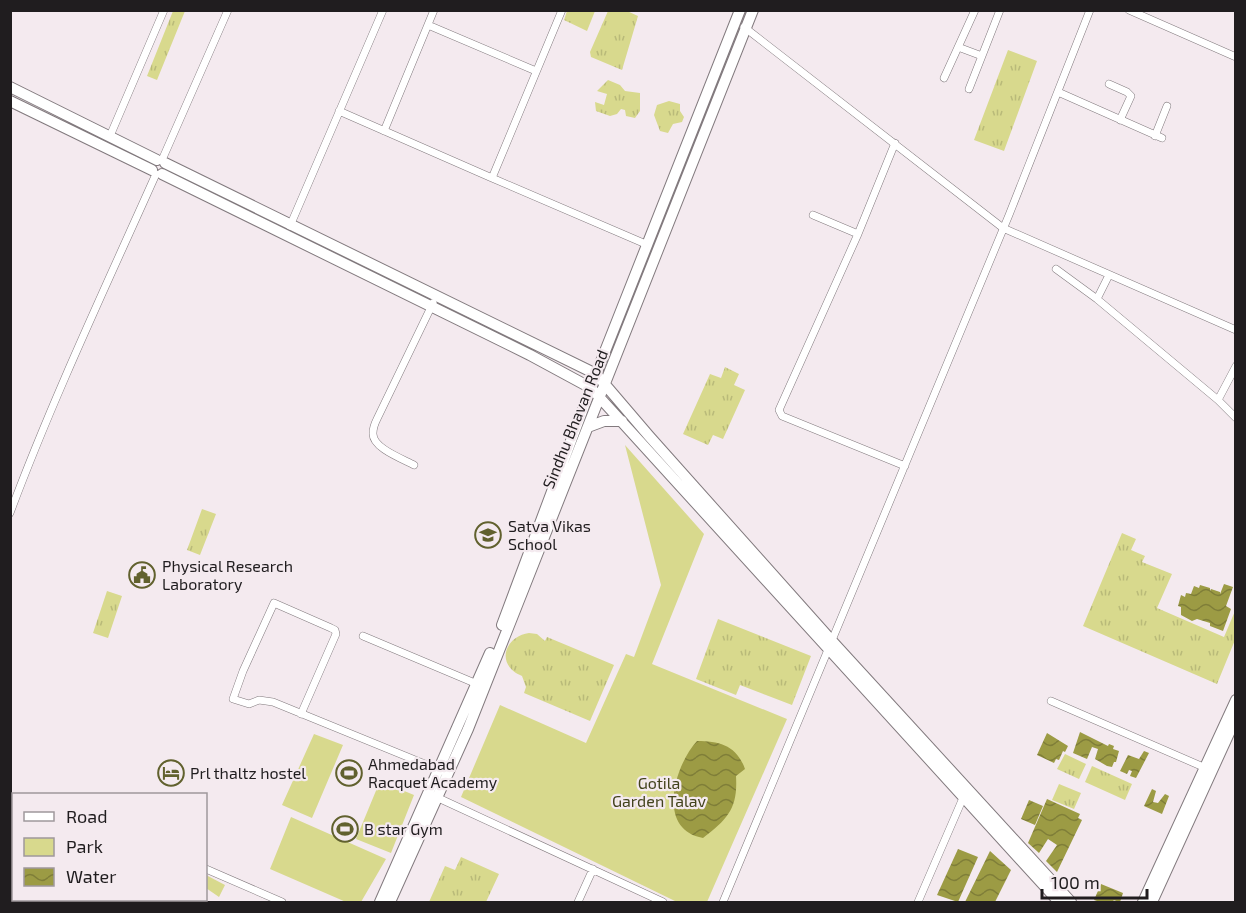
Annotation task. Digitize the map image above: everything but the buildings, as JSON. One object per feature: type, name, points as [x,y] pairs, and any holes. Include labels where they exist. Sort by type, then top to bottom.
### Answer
[{"type":"main road","name":"Sindhu Bhavan Road","points":[[390,903],[494,644],[596,374],[740,10]]},
{"type":"main road","name":"Sindhu Bhavan Road","points":[[443,772],[475,711],[753,10]]},
{"type":"main road","points":[[10,87],[110,136],[159,167],[286,236],[431,306],[591,388],[1071,903]]},
{"type":"main road","points":[[10,101],[291,224],[596,374],[963,798],[1059,903]]},
{"type":"main road","points":[[588,427],[604,421],[622,421]]},
{"type":"main road","points":[[1152,903],[1236,700]]},
{"type":"main road","points":[[1143,903],[1208,768],[1236,718]]},
{"type":"main road","name":"Sindhu Bhavan Road","points":[[380,903],[433,795]]},
{"type":"street","points":[[110,136],[164,10]]},
{"type":"street","points":[[286,236],[383,10]]},
{"type":"street","points":[[384,131],[434,10]]},
{"type":"street","points":[[492,178],[562,10]]},
{"type":"street","points":[[944,78],[975,10]]},
{"type":"street","points":[[969,89],[1000,10]]},
{"type":"street","points":[[723,903],[906,466],[1090,10]]},
{"type":"street","points":[[1129,10],[1236,57]]},
{"type":"street","points":[[10,513],[25,473],[225,11]]},
{"type":"street","points":[[735,23],[746,27],[1003,228],[1236,330]]},
{"type":"street","points":[[428,25],[536,71]]},
{"type":"street","points":[[958,47],[982,56]]},
{"type":"street","points":[[1109,84],[1131,96],[1120,120]]},
{"type":"street","points":[[1058,92],[1159,137],[1167,106]]},
{"type":"street","points":[[339,111],[648,245]]},
{"type":"street","points":[[895,143],[858,234],[779,410],[782,416],[906,466]]},
{"type":"street","points":[[813,215],[858,234]]},
{"type":"street","points":[[1056,270],[1097,299],[1218,400],[1236,418]]},
{"type":"street","points":[[1097,299],[1109,275]]},
{"type":"street","points":[[414,465],[379,447],[372,434],[376,419],[436,295]]},
{"type":"street","points":[[1218,400],[1236,366]]},
{"type":"street","points":[[301,714],[336,634],[331,628],[274,603],[243,671],[233,699],[249,705],[259,700],[273,702],[301,714],[443,772]]},
{"type":"street","points":[[363,636],[477,684]]},
{"type":"street","points":[[1051,701],[1208,768]]},
{"type":"street","points":[[433,795],[663,903]]},
{"type":"street","points":[[918,903],[963,798]]},
{"type":"street","points":[[207,868],[282,903]]},
{"type":"street","points":[[578,903],[593,869]]},
{"type":"green space","points":[[173,11],[185,11],[157,80],[147,76]]},
{"type":"green space","points":[[567,11],[595,11],[587,31],[564,20]]},
{"type":"green space","points":[[608,11],[627,11],[638,16],[622,70],[591,57],[590,52]]},
{"type":"green space","points":[[1008,50],[1037,61],[1004,151],[974,140]]},
{"type":"green space","points":[[608,80],[620,85],[625,91],[640,93],[640,111],[635,118],[626,116],[625,110],[621,109],[617,114],[610,116],[596,111],[595,102],[604,105],[607,94],[597,91]]},
{"type":"green space","points":[[669,101],[680,104],[680,111],[684,117],[682,122],[673,124],[668,133],[660,131],[654,115],[657,105]]},
{"type":"green space","points":[[725,367],[739,374],[734,385],[745,390],[723,439],[713,435],[708,445],[683,434],[710,374],[721,378]]},
{"type":"green space","name":"Gotila Garden Talav","points":[[625,445],[704,534],[652,664],[787,719],[707,902],[677,902],[461,797],[500,705],[586,743],[626,654],[634,657],[661,585]]},
{"type":"green space","points":[[202,509],[216,514],[200,555],[187,550]]},
{"type":"green space","points":[[1122,533],[1136,539],[1131,550],[1145,556],[1142,562],[1172,574],[1157,608],[1224,637],[1235,611],[1235,640],[1217,684],[1083,626]]},
{"type":"green space","points":[[107,591],[122,596],[108,638],[93,633]]},
{"type":"green space","points":[[718,619],[811,656],[792,705],[740,685],[736,695],[696,679]]},
{"type":"green space","points":[[529,633],[537,634],[545,641],[547,637],[614,665],[590,721],[524,693],[526,687],[522,676],[508,666],[506,652],[513,640]]},
{"type":"green space","points":[[314,734],[343,745],[312,818],[282,805]]},
{"type":"green space","points":[[1065,754],[1086,764],[1079,779],[1057,769]]},
{"type":"green space","points":[[1092,766],[1132,784],[1125,800],[1085,782]]},
{"type":"green space","points":[[380,781],[414,795],[391,853],[356,839]]},
{"type":"green space","points":[[1059,784],[1081,793],[1074,809],[1052,800]]},
{"type":"green space","points":[[291,817],[386,859],[361,902],[346,902],[270,869]]},
{"type":"green space","points":[[461,857],[499,874],[486,902],[429,902],[445,866],[455,870]]},
{"type":"green space","points":[[207,876],[225,885],[219,897],[207,889]]},
{"type":"water","points":[[1224,584],[1233,587],[1226,606],[1231,609],[1223,631],[1210,626],[1210,623],[1197,619],[1192,621],[1181,615],[1181,607],[1178,606],[1181,595],[1185,597],[1186,593],[1191,594],[1194,586],[1199,588],[1200,585],[1210,588],[1210,591],[1211,589],[1220,592],[1220,594]]},
{"type":"water","points":[[1080,732],[1108,746],[1109,744],[1114,746],[1113,749],[1119,751],[1112,767],[1095,759],[1098,749],[1092,747],[1087,759],[1073,753]]},
{"type":"water","points":[[1047,733],[1068,746],[1059,760],[1056,759],[1054,763],[1037,755]]},
{"type":"water","points":[[697,741],[727,746],[742,761],[745,769],[736,776],[735,797],[730,812],[703,838],[688,833],[679,823],[674,810],[676,781],[689,752]]},
{"type":"water","points":[[1144,751],[1149,753],[1136,778],[1130,776],[1132,771],[1129,770],[1127,774],[1120,771],[1128,755],[1139,759]]},
{"type":"water","points":[[1152,789],[1156,791],[1153,802],[1158,803],[1165,794],[1169,796],[1162,814],[1144,806]]},
{"type":"water","points":[[1047,799],[1080,814],[1078,818],[1082,820],[1057,872],[1046,861],[1057,845],[1048,839],[1039,853],[1028,843]]},
{"type":"water","points":[[1029,800],[1043,806],[1035,825],[1021,819]]},
{"type":"water","points":[[958,849],[978,857],[958,902],[937,895]]},
{"type":"water","points":[[990,851],[1011,870],[995,902],[965,902]]},
{"type":"water","points":[[1101,884],[1123,893],[1120,902],[1094,900]]},
{"type":"place","name":"Satva Vikas School","points":[[488,535]]},
{"type":"place","name":"Physical Research Laboratory","points":[[142,575]]},
{"type":"place","name":"Prl thaltz hostel","points":[[171,773]]},
{"type":"place","name":"Ahmedabad Racquet Academy","points":[[349,773]]},
{"type":"place","name":"B star Gym","points":[[345,829]]}]
